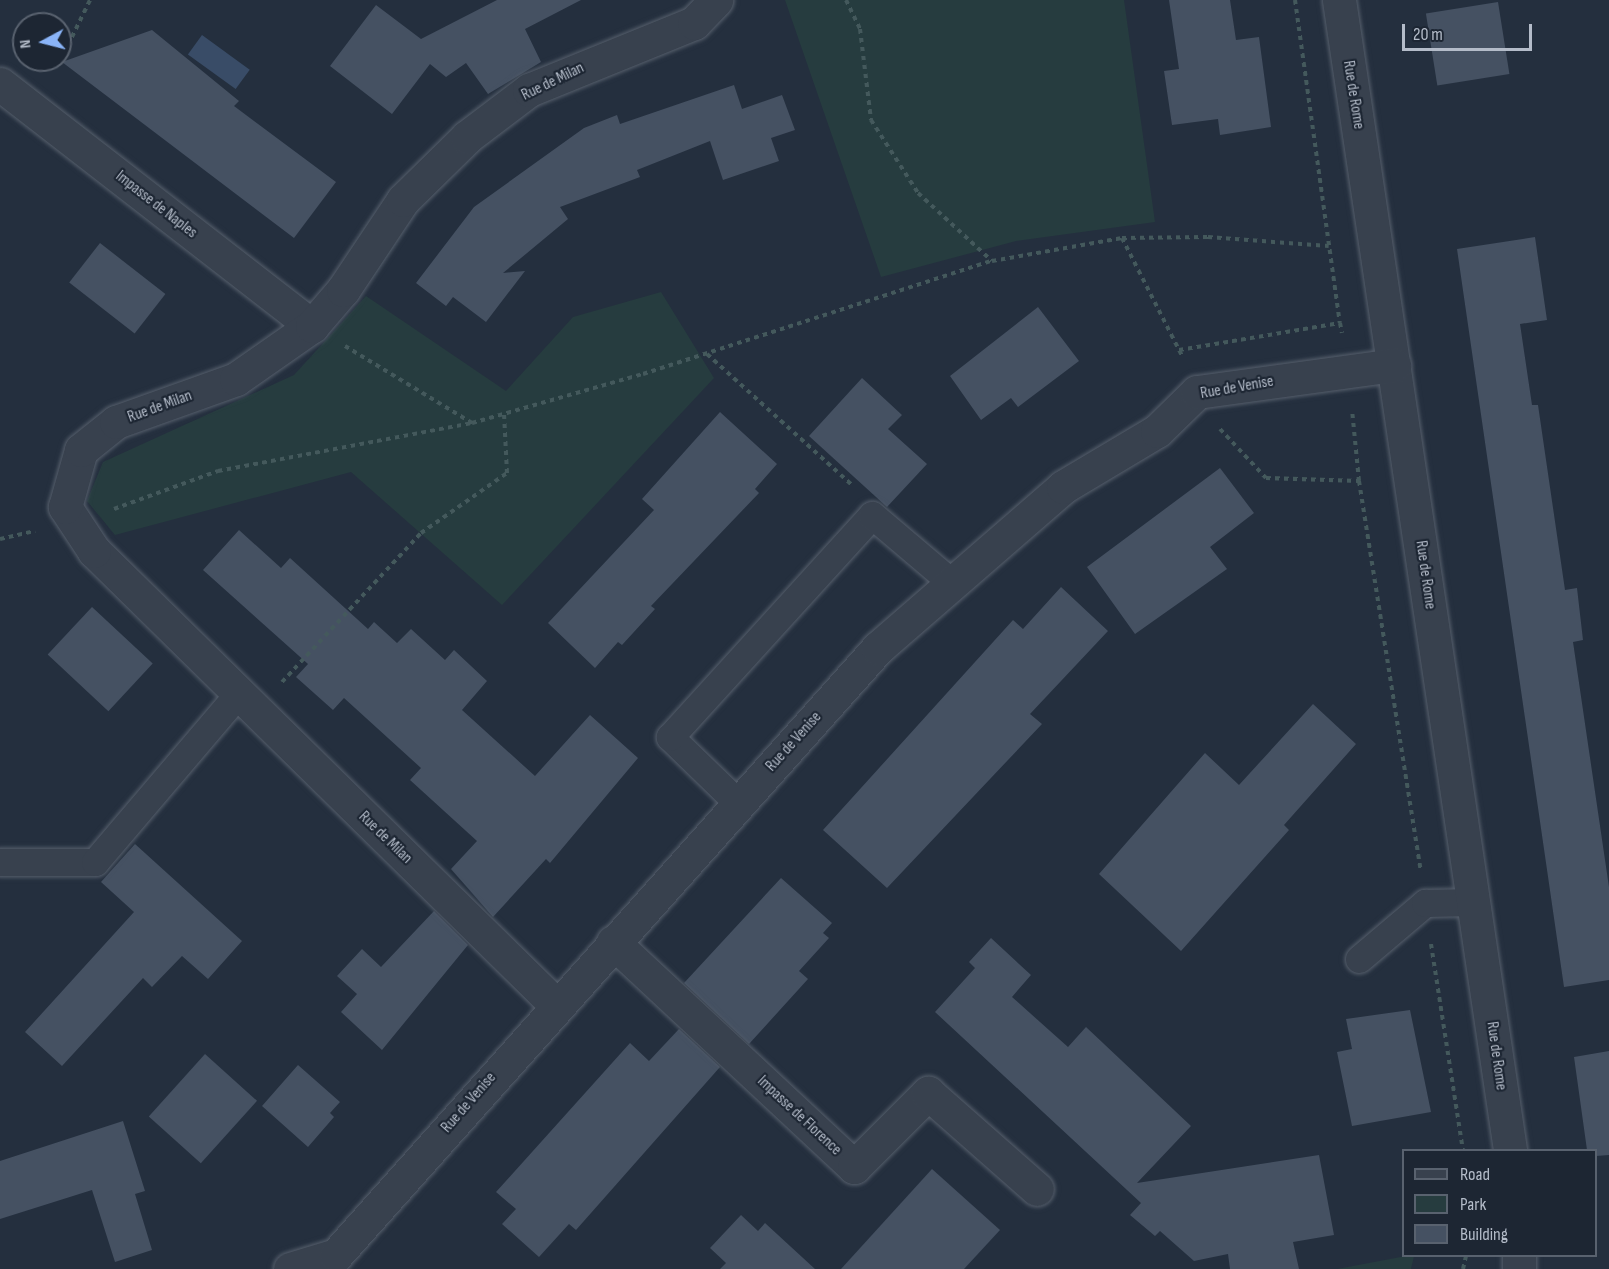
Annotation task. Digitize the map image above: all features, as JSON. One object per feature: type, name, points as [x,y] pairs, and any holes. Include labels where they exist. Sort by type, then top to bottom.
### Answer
[{"type":"street","name":"Rue de Milan","points":[[556,1005],[94,551],[65,507],[81,450],[116,422],[236,379],[312,326],[343,290],[404,200],[467,137],[529,90],[694,23],[716,0]]},
{"type":"street","name":"Rue de Rome","points":[[1339,0],[1510,1149]]},
{"type":"street","name":"Impasse de Naples","points":[[0,84],[312,326]]},
{"type":"street","name":"Rue de Venise","points":[[290,1269],[336,1255],[556,1005],[879,648],[951,582],[1063,487],[1157,431],[1197,392],[1394,364]]},
{"type":"street","name":"Impasse de Florence","points":[[613,942],[854,1167],[928,1093],[1037,1190]]},
{"type":"lane","points":[[738,803],[670,737],[872,515],[951,582]]},
{"type":"lane","points":[[0,862],[95,862],[247,702]]},
{"type":"lane","points":[[1359,959],[1425,903],[1474,902]]},
{"type":"path","points":[[72,37],[90,0]]},
{"type":"path","points":[[846,0],[860,29],[872,120],[918,193],[992,261]]},
{"type":"path","points":[[1295,0],[1340,323]]},
{"type":"path","points":[[0,539],[75,523],[218,471],[472,423],[706,354],[992,261],[1122,238],[1208,237],[1329,246]]},
{"type":"path","points":[[1122,238],[1179,350]]},
{"type":"path","points":[[312,326],[472,423]]},
{"type":"path","points":[[706,354],[859,491],[872,515]]},
{"type":"path","points":[[247,702],[421,533],[507,473],[504,414]]},
{"type":"path","points":[[1359,481],[1463,1149]]},
{"type":"green space","points":[[785,0],[1124,0],[1155,222],[1016,241],[881,277]]},
{"type":"green space","points":[[661,292],[714,378],[502,605],[351,472],[115,535],[87,501],[103,462],[294,375],[366,296],[506,391],[573,317]]},
{"type":"green space","points":[[1402,1257],[1414,1257],[1411,1269],[1337,1269]]},
{"type":"water","points":[[202,35],[250,70],[236,89],[188,54]]},
{"type":"building","points":[[497,0],[581,0],[525,29],[541,62],[488,94],[466,63],[446,77],[430,64],[392,114],[330,66],[376,5],[421,39]]},
{"type":"building","points":[[1169,0],[1230,0],[1236,40],[1259,37],[1271,127],[1220,135],[1218,119],[1172,125],[1164,71],[1179,69]]},
{"type":"building","points":[[1498,2],[1509,74],[1437,86],[1426,13]]},
{"type":"building","points":[[152,30],[239,101],[234,106],[336,182],[294,238],[72,70],[72,58]]},
{"type":"building","points":[[734,85],[742,109],[782,95],[795,130],[771,138],[779,161],[723,180],[710,141],[637,170],[640,177],[560,207],[568,219],[503,273],[525,271],[486,322],[453,297],[446,306],[416,283],[474,207],[584,128],[617,115],[620,124]]},
{"type":"building","points":[[1535,237],[1547,320],[1520,324],[1532,405],[1538,405],[1565,590],[1577,588],[1583,640],[1573,642],[1609,887],[1609,980],[1564,987],[1457,249]]},
{"type":"building","points":[[100,243],[165,294],[135,334],[69,282]]},
{"type":"building","points":[[1038,307],[1079,361],[1018,407],[1011,398],[981,420],[950,376]]},
{"type":"building","points":[[862,378],[902,415],[888,429],[927,464],[887,507],[809,436]]},
{"type":"building","points":[[720,412],[777,464],[755,489],[759,493],[651,606],[655,609],[622,645],[618,642],[595,668],[548,623],[654,510],[642,499]]},
{"type":"building","points":[[1220,468],[1254,513],[1210,547],[1227,569],[1135,634],[1087,567]]},
{"type":"building","points":[[239,530],[281,568],[290,558],[368,629],[374,622],[397,643],[411,629],[445,660],[454,650],[487,681],[462,710],[535,776],[590,715],[638,758],[550,863],[546,859],[493,917],[451,869],[477,841],[410,780],[421,768],[344,698],[333,710],[296,677],[308,664],[203,570]]},
{"type":"building","points":[[1061,587],[1108,631],[1030,714],[1042,724],[887,888],[823,830],[1013,620],[1023,629]]},
{"type":"building","points":[[92,607],[153,664],[108,711],[48,655]]},
{"type":"building","points":[[1313,704],[1356,744],[1284,825],[1289,830],[1181,951],[1099,874],[1205,753],[1239,785]]},
{"type":"building","points":[[135,844],[242,941],[208,979],[182,956],[152,987],[143,978],[62,1066],[25,1032],[134,912],[101,882]]},
{"type":"building","points":[[781,878],[832,923],[823,933],[829,938],[799,971],[808,979],[749,1044],[684,983]]},
{"type":"building","points":[[434,911],[468,945],[382,1050],[341,1012],[357,994],[337,976],[362,949],[381,967]]},
{"type":"building","points":[[991,938],[1031,975],[1012,997],[1068,1047],[1086,1027],[1191,1126],[1137,1183],[1319,1155],[1334,1235],[1293,1242],[1299,1269],[1230,1269],[1228,1254],[1194,1261],[1160,1231],[1155,1236],[1130,1215],[1141,1203],[935,1012],[975,968],[969,962]]},
{"type":"building","points":[[1410,1010],[1431,1112],[1352,1126],[1337,1052],[1352,1049],[1346,1019]]},
{"type":"building","points":[[679,1029],[720,1067],[576,1230],[569,1224],[539,1257],[502,1224],[516,1209],[496,1192],[630,1043],[649,1061]]},
{"type":"building","points":[[1609,1051],[1609,1155],[1597,1156],[1597,1149],[1587,1149],[1574,1057]]},
{"type":"building","points":[[205,1054],[257,1101],[201,1163],[149,1116]]},
{"type":"building","points":[[298,1065],[340,1102],[330,1113],[334,1117],[308,1147],[262,1106]]},
{"type":"building","points":[[123,1121],[145,1191],[135,1194],[152,1250],[115,1262],[92,1190],[0,1219],[0,1161]]},
{"type":"building","points":[[932,1169],[1000,1230],[964,1269],[841,1269]]},
{"type":"building","points":[[741,1215],[758,1231],[765,1223],[815,1269],[720,1269],[726,1263],[710,1248]]}]
